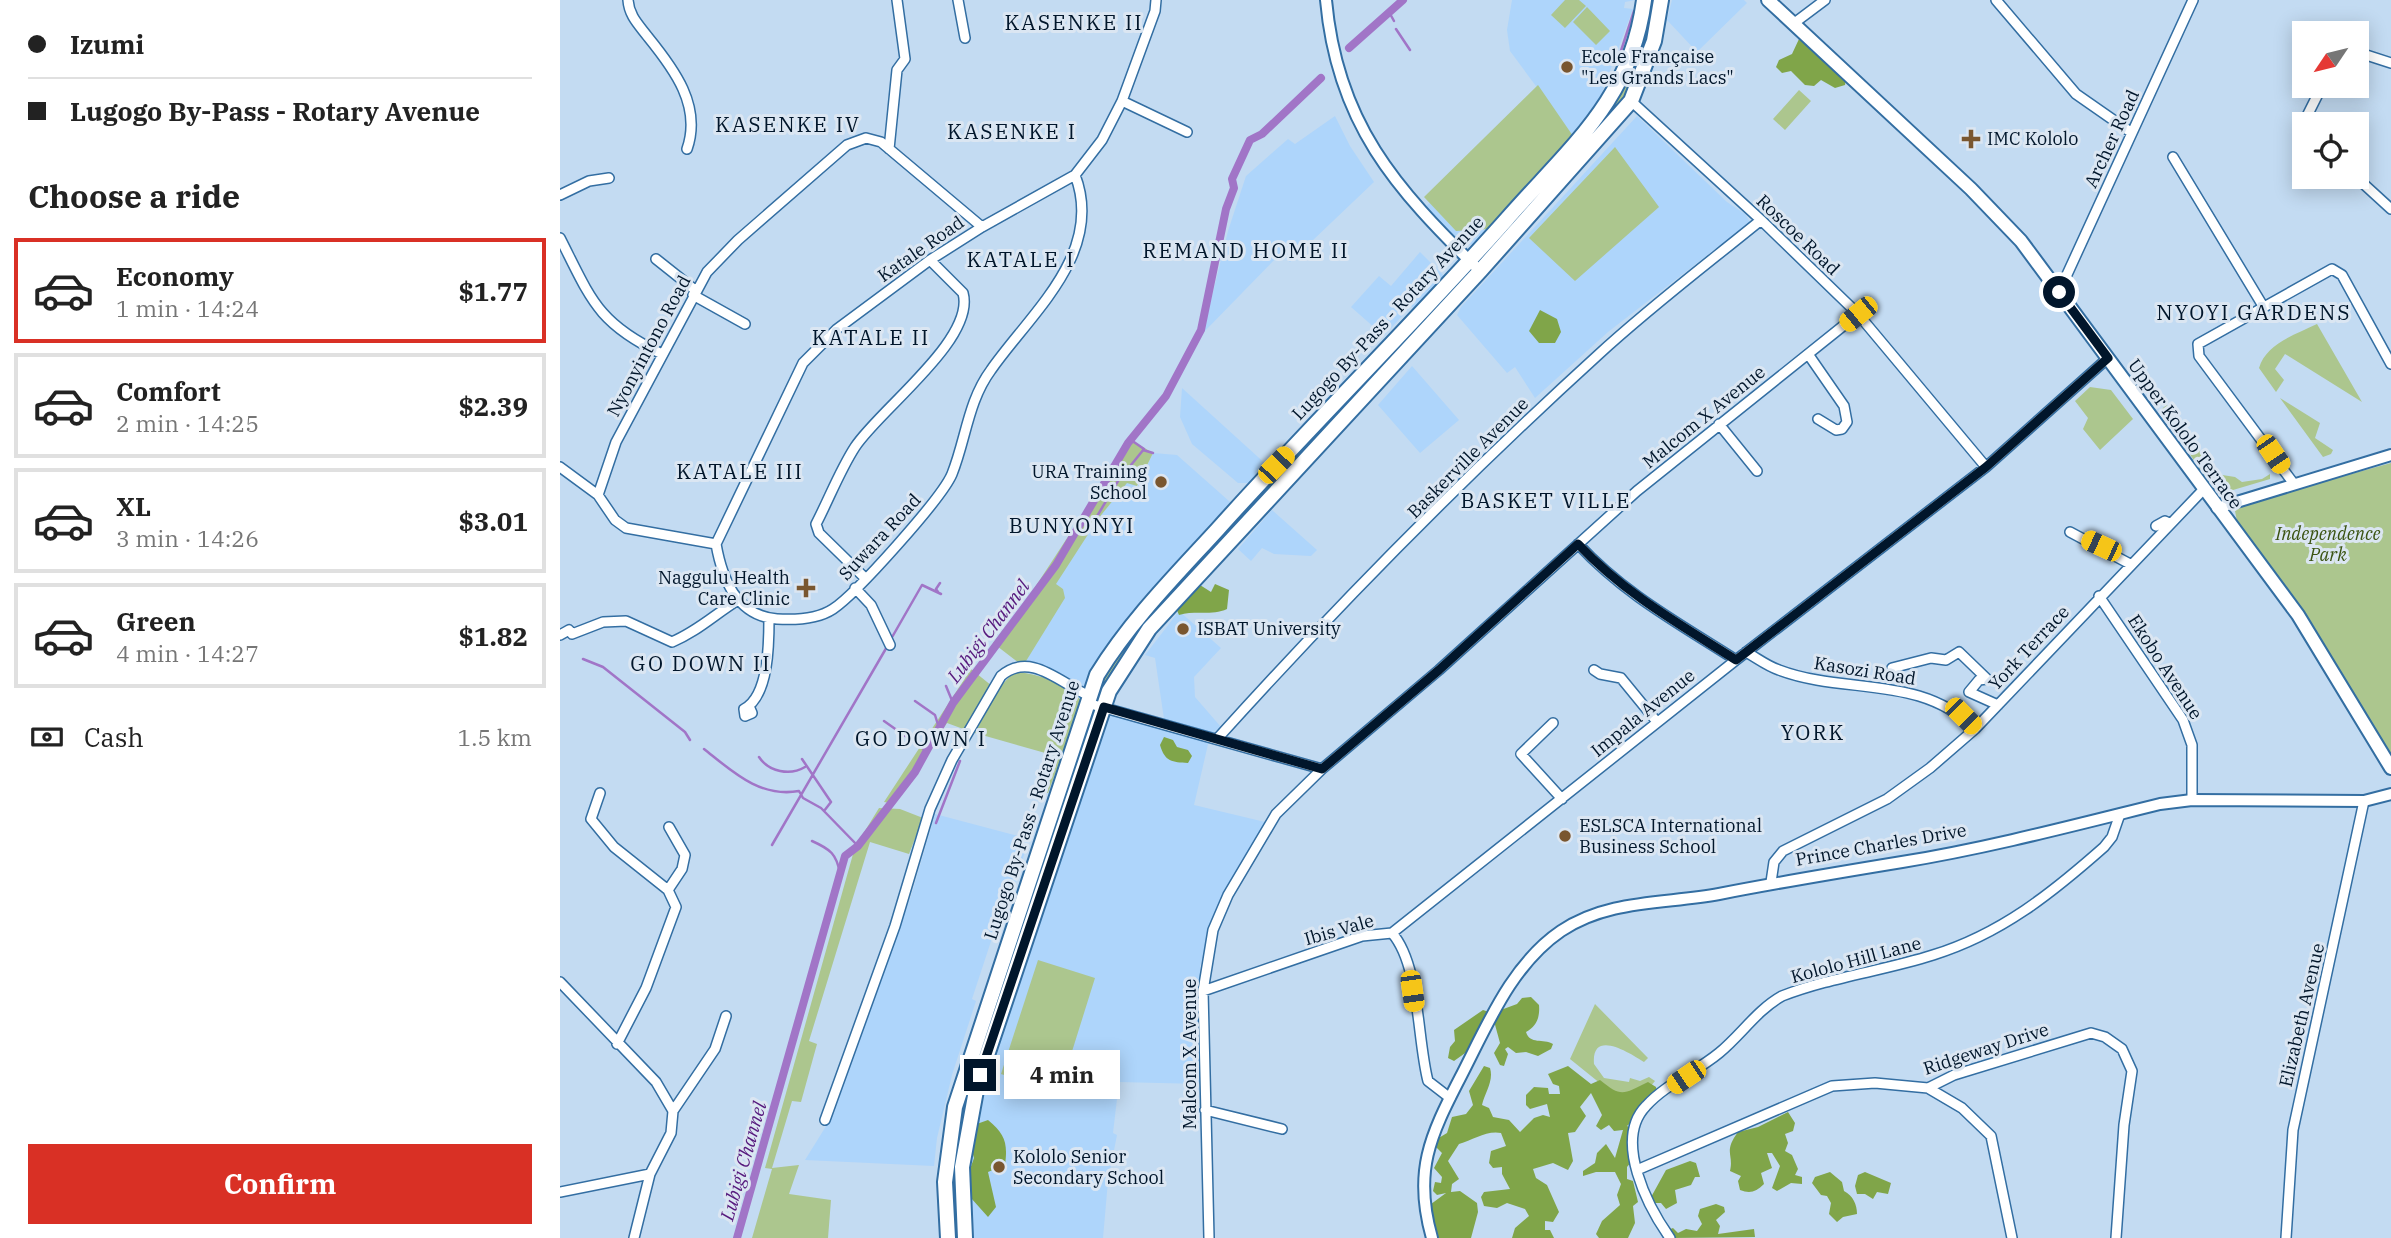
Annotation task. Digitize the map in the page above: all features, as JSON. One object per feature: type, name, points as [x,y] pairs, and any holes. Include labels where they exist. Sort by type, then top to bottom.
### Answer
[{"type":"main road","name":"Lugogo By-Pass - Rotary Avenue","points":[[965,1238],[961,1187],[967,1128],[977,1085],[1006,975],[1097,675],[1134,620],[1390,343],[1475,266],[1605,108],[1626,72],[1639,36],[1644,0]]},
{"type":"main road","name":"Lugogo By-Pass - Rotary Avenue","points":[[948,1238],[945,1182],[955,1107],[1116,676],[1149,629],[1475,266],[1630,101],[1654,41],[1661,0]]},
{"type":"main road","name":"Upper Kololo Terrace","points":[[1768,0],[1971,190],[2021,241],[2298,615],[2391,768]]},
{"type":"street","points":[[628,0],[632,17],[668,61],[686,96],[692,123],[687,149]]},
{"type":"street","points":[[888,149],[897,70],[905,60],[897,0]]},
{"type":"street","points":[[958,0],[965,38]]},
{"type":"street","name":"Katale Road","points":[[716,544],[803,363],[837,329],[930,260],[982,226],[1075,175],[1102,140],[1122,101],[1155,11],[1156,0]]},
{"type":"street","points":[[1326,0],[1334,57],[1345,93],[1366,139],[1391,175],[1475,266]]},
{"type":"street","points":[[1793,24],[1825,0]]},
{"type":"street","points":[[1996,0],[2077,94],[2132,133]]},
{"type":"street","name":"Archer Road","points":[[2059,292],[2193,0]]},
{"type":"street","points":[[2370,56],[2391,63]]},
{"type":"street","points":[[1122,101],[1187,132]]},
{"type":"street","name":"Roscoe Road","points":[[1630,101],[1761,220],[1858,314],[1986,467]]},
{"type":"street","name":"Nyonyintono Road","points":[[598,495],[616,442],[694,292],[720,257],[847,145],[866,138],[881,142],[982,226]]},
{"type":"street","points":[[2173,158],[2263,306]]},
{"type":"street","name":"Suwara Road","points":[[716,544],[721,571],[738,600],[755,615],[795,620],[825,613],[865,578],[933,503],[952,474],[971,409],[990,370],[1041,310],[1061,279],[1076,241],[1081,213],[1080,188],[1075,175]]},
{"type":"street","points":[[560,195],[589,181],[609,178]]},
{"type":"street","points":[[2369,187],[2389,202]]},
{"type":"street","name":"Baskerville Avenue","points":[[1217,739],[1273,676],[1505,441],[1613,341],[1761,220]]},
{"type":"street","points":[[560,238],[604,317],[625,335],[662,354]]},
{"type":"street","points":[[656,259],[694,292],[745,324]]},
{"type":"street","points":[[865,578],[819,533],[816,524],[855,446],[936,356],[963,316],[963,293],[930,260]]},
{"type":"street","points":[[2294,484],[2197,352],[2202,340],[2329,269],[2338,271],[2391,364]]},
{"type":"street","name":"Malcom X Avenue","points":[[1209,1238],[1203,990],[1213,930],[1251,854],[1276,814],[1322,769],[1439,670],[1578,544],[1719,425],[1858,314]]},
{"type":"street","points":[[1808,354],[1844,405],[1847,422],[1842,429],[1836,430],[1818,419]]},
{"type":"street","name":"Impala Avenue","points":[[1392,933],[1746,652],[1986,467],[2108,358]]},
{"type":"street","points":[[1719,425],[1757,471]]},
{"type":"street","points":[[2217,508],[2391,455]]},
{"type":"street","points":[[560,467],[598,495],[615,520],[626,528],[716,544]]},
{"type":"street","name":"York Terrace","points":[[1771,882],[1774,862],[1783,851],[1906,788],[1975,729],[2203,490]]},
{"type":"street","points":[[2156,526],[2165,521],[2169,523]]},
{"type":"street","points":[[2070,532],[2130,564]]},
{"type":"street","points":[[1578,544],[1620,585],[1648,606],[1736,660]]},
{"type":"street","points":[[855,588],[871,605],[890,645]]},
{"type":"street","name":"Ekobo Avenue","points":[[2099,597],[2183,720],[2192,745],[2192,800]]},
{"type":"street","points":[[560,635],[569,631],[572,634],[603,622],[626,621],[672,642],[697,632],[711,616],[738,600]]},
{"type":"street","points":[[750,706],[764,678],[769,618]]},
{"type":"street","name":"Kasozi Road","points":[[1746,652],[1769,666],[1791,674],[1899,689],[1931,699],[1953,709],[1975,729]]},
{"type":"street","points":[[1892,668],[1931,658],[1946,660],[1959,652],[1987,679],[1979,680],[1969,692],[1998,705]]},
{"type":"street","points":[[825,1120],[895,926],[930,808],[952,760],[1001,676],[1019,666],[1029,666],[1104,707],[1322,769]]},
{"type":"street","points":[[1594,670],[1600,674],[1621,678],[1657,722]]},
{"type":"street","points":[[1553,723],[1521,754],[1562,799]]},
{"type":"street","points":[[600,793],[591,819],[614,847],[668,890],[676,907],[666,940],[631,1021],[617,1044]]},
{"type":"street","name":"Prince Charles Drive","points":[[1432,1238],[1423,1201],[1423,1164],[1427,1148],[1450,1098],[1510,985],[1535,954],[1562,930],[1593,914],[1632,904],[1717,894],[1771,882],[1905,861],[2192,800],[2364,801],[2391,794]]},
{"type":"street","name":"Elizabeth Avenue","points":[[2286,1238],[2293,1130],[2364,801]]},
{"type":"street","name":"Kololo Hill Lane","points":[[1669,1237],[1643,1195],[1633,1136],[1639,1114],[1659,1095],[1720,1052],[1773,1001],[1800,989],[1930,956],[1981,937],[2045,898],[2112,838],[2120,814]]},
{"type":"street","points":[[2103,818],[2112,829],[2112,838]]},
{"type":"street","points":[[668,890],[682,869],[685,855],[669,827]]},
{"type":"street","name":"Ibis Vale","points":[[1203,990],[1363,936],[1392,933],[1399,941],[1410,972],[1428,1081],[1450,1098]]},
{"type":"street","points":[[560,982],[656,1082],[673,1111]]},
{"type":"street","points":[[634,1238],[650,1174],[669,1139],[673,1111],[715,1049],[726,1016]]},
{"type":"street","name":"Ridgeway Drive","points":[[1637,1170],[1832,1086],[1875,1083],[1928,1088],[1954,1075],[2075,1035],[2098,1034],[2116,1044],[2126,1054],[2132,1071],[2124,1125],[2116,1238]]},
{"type":"street","points":[[1928,1088],[1962,1108],[1991,1136],[2012,1238]]},
{"type":"street","points":[[1205,1110],[1282,1129]]},
{"type":"street","points":[[560,1192],[650,1174]]},
{"type":"shaded area","name":"Ecole Française \"Les Grands Lacs\"","points":[[1512,0],[1636,0],[1625,2],[1624,8],[1633,9],[1598,103],[1573,136],[1510,51],[1507,30]]},
{"type":"shaded area","points":[[1672,0],[1744,0],[1747,3],[1697,52],[1667,20]]},
{"type":"shaded area","points":[[1335,116],[1350,146],[1374,182],[1290,262],[1280,254],[1203,333],[1228,231],[1246,176],[1288,139],[1295,144]]},
{"type":"shaded area","points":[[1637,116],[1727,202],[1745,214],[1750,222],[1608,332],[1535,398],[1515,367],[1507,373],[1457,315],[1461,307]]},
{"type":"shaded area","points":[[1430,203],[1456,231],[1488,229],[1474,244],[1462,245],[1426,206]]},
{"type":"shaded area","points":[[1420,252],[1445,277],[1413,308],[1411,306],[1384,336],[1351,307],[1379,276],[1391,286]]},
{"type":"shaded area","points":[[1412,366],[1459,420],[1420,453],[1378,405]]},
{"type":"shaded area","points":[[1182,388],[1269,467],[1254,483],[1238,483],[1192,444],[1180,417]]},
{"type":"shaded area","points":[[1153,453],[1177,455],[1238,509],[1173,576],[1167,572],[1128,628],[1114,636],[1084,688],[1023,666],[1062,595],[1063,589],[1055,584],[1098,519],[1127,482],[1138,486]]},
{"type":"shaded area","points":[[1272,510],[1317,550],[1311,556],[1274,554],[1262,548],[1251,561],[1238,549]]},
{"type":"shaded area","points":[[1179,611],[1221,648],[1194,677],[1195,697],[1221,727],[1212,733],[1164,719],[1155,658],[1145,655]]},
{"type":"shaded area","points":[[1115,713],[1209,740],[1194,805],[1265,822],[1227,886],[1200,966],[1201,1084],[1119,1082],[1113,1133],[1117,1135],[1108,1181],[1103,1238],[970,1238],[966,1172],[986,1076],[992,1068],[1011,993],[1108,714]]},
{"type":"shaded area","points":[[935,814],[1029,839],[1004,918],[999,917],[972,999],[976,1001],[952,1075],[937,1138],[934,1166],[805,1160],[828,1123],[912,893]]},
{"type":"green space","points":[[1565,0],[1579,0],[1586,6],[1565,28],[1551,15]]},
{"type":"green space","points":[[1649,0],[1656,0],[1647,42],[1639,69],[1620,107],[1479,263],[1476,262],[1621,94],[1638,53]]},
{"type":"green space","points":[[1587,7],[1610,31],[1596,45],[1573,22]]},
{"type":"green space","points":[[1799,39],[1816,39],[1846,78],[1845,85],[1835,88],[1821,80],[1814,86],[1805,85],[1791,71],[1782,73],[1776,67],[1779,60],[1792,54]]},
{"type":"green space","points":[[1538,85],[1573,136],[1488,229],[1456,231],[1424,197]]},
{"type":"green space","points":[[1799,90],[1811,101],[1785,130],[1773,119]]},
{"type":"green space","points":[[1615,147],[1659,207],[1575,281],[1529,238]]},
{"type":"green space","points":[[1467,267],[1473,269],[1282,479],[1279,477],[1247,511],[1250,514],[1100,700],[1094,700],[1102,676],[1146,613]]},
{"type":"green space","points":[[1540,310],[1557,319],[1561,332],[1555,343],[1539,343],[1529,331]]},
{"type":"green space","points":[[2317,324],[2362,402],[2285,354],[2275,369],[2284,380],[2276,392],[2259,368],[2274,346]]},
{"type":"green space","points":[[2090,387],[2111,390],[2133,419],[2100,450],[2083,429],[2088,418],[2075,401]]},
{"type":"green space","points":[[2280,398],[2320,423],[2315,438],[2333,450],[2331,454],[2323,457]]},
{"type":"green space","points":[[2167,405],[2216,474],[2235,477],[2242,482],[2262,479],[2270,474],[2270,479],[2223,493],[2212,487],[2160,410]]},
{"type":"green space","points":[[1131,440],[1153,453],[1137,486],[1127,483],[1098,519],[1056,584],[1063,589],[1065,598],[1023,666],[993,643],[1028,598]]},
{"type":"green space","name":"Independence Park","points":[[2391,463],[2391,755],[2305,617],[2238,526],[2235,511],[2243,504]]},
{"type":"green space","points":[[1215,584],[1229,590],[1227,609],[1179,615],[1176,608],[1185,593],[1200,585],[1211,592]]},
{"type":"green space","points":[[971,669],[992,686],[966,730],[947,723],[903,790],[890,803],[884,802]]},
{"type":"green space","points":[[1014,672],[1050,680],[1082,701],[1048,793],[1044,793],[1056,756],[975,733],[998,689]]},
{"type":"green space","points":[[1164,737],[1173,740],[1177,747],[1188,750],[1192,756],[1188,763],[1167,758],[1160,745]]},
{"type":"green space","points":[[879,808],[900,809],[923,818],[909,854],[870,842],[809,1041],[817,1044],[801,1102],[792,1101],[772,1168],[799,1165],[789,1194],[831,1200],[828,1238],[752,1238],[772,1169],[765,1168],[855,847]]},
{"type":"green space","points":[[1038,960],[1095,978],[1059,1093],[1001,1074]]},
{"type":"green space","points":[[1531,997],[1539,1005],[1539,1013],[1535,1024],[1526,1032],[1530,1039],[1553,1044],[1551,1049],[1538,1056],[1526,1052],[1516,1053],[1508,1047],[1505,1049],[1508,1054],[1504,1066],[1500,1065],[1494,1053],[1500,1043],[1494,1021],[1498,1011],[1517,1004],[1522,998]]},
{"type":"green space","points":[[1595,1004],[1648,1058],[1644,1062],[1621,1049],[1605,1045],[1599,1047],[1595,1053],[1594,1064],[1604,1078],[1629,1082],[1630,1078],[1640,1081],[1649,1077],[1655,1081],[1632,1109],[1570,1059]]},
{"type":"green space","points":[[1483,1010],[1489,1012],[1468,1051],[1454,1061],[1448,1058],[1450,1047],[1455,1041],[1454,1030]]},
{"type":"green space","points":[[1484,1066],[1490,1068],[1491,1077],[1482,1105],[1489,1108],[1493,1117],[1509,1120],[1520,1132],[1534,1118],[1543,1115],[1550,1117],[1547,1104],[1530,1109],[1526,1105],[1526,1095],[1534,1087],[1548,1088],[1549,1094],[1560,1094],[1559,1086],[1553,1084],[1548,1074],[1568,1066],[1591,1084],[1600,1080],[1618,1092],[1628,1091],[1648,1082],[1656,1087],[1658,1099],[1627,1126],[1631,1128],[1632,1161],[1627,1167],[1627,1179],[1633,1181],[1638,1202],[1633,1206],[1635,1223],[1628,1238],[1599,1238],[1596,1234],[1602,1221],[1620,1205],[1617,1195],[1621,1184],[1615,1172],[1596,1172],[1583,1176],[1583,1171],[1595,1163],[1597,1153],[1606,1144],[1615,1158],[1623,1130],[1614,1131],[1609,1125],[1601,1130],[1596,1126],[1602,1115],[1591,1093],[1580,1107],[1586,1116],[1575,1132],[1568,1133],[1573,1161],[1568,1170],[1553,1163],[1533,1169],[1536,1178],[1547,1185],[1559,1212],[1553,1222],[1545,1221],[1545,1230],[1550,1230],[1554,1238],[1512,1238],[1515,1228],[1529,1216],[1525,1209],[1507,1203],[1497,1208],[1484,1206],[1481,1197],[1484,1192],[1510,1189],[1502,1174],[1502,1167],[1493,1168],[1489,1163],[1491,1151],[1506,1146],[1501,1133],[1496,1132],[1459,1144],[1448,1161],[1459,1179],[1452,1184],[1451,1192],[1460,1191],[1477,1203],[1478,1212],[1471,1238],[1428,1238],[1427,1207],[1446,1193],[1437,1195],[1433,1191],[1435,1182],[1441,1183],[1442,1177],[1434,1168],[1442,1153],[1436,1147],[1437,1139],[1447,1133],[1452,1117],[1466,1114],[1473,1105],[1469,1091]]},
{"type":"green space","points":[[1788,1112],[1795,1123],[1793,1131],[1785,1134],[1788,1143],[1785,1151],[1792,1155],[1798,1169],[1795,1175],[1802,1177],[1802,1184],[1791,1183],[1777,1191],[1772,1188],[1780,1166],[1772,1153],[1767,1153],[1772,1168],[1761,1173],[1764,1184],[1753,1192],[1740,1190],[1738,1181],[1741,1176],[1730,1171],[1731,1144],[1738,1132],[1758,1127]]},
{"type":"green space","points":[[988,1120],[1002,1135],[1006,1151],[1005,1165],[988,1172],[996,1207],[988,1217],[971,1198],[969,1172],[974,1158],[970,1144],[974,1125]]},
{"type":"green space","points":[[1690,1161],[1696,1163],[1700,1177],[1695,1177],[1691,1185],[1675,1190],[1677,1203],[1666,1209],[1661,1203],[1653,1203],[1650,1199],[1666,1170]]},
{"type":"green space","points":[[1830,1172],[1842,1182],[1844,1191],[1852,1198],[1857,1210],[1857,1214],[1843,1217],[1837,1222],[1829,1214],[1831,1203],[1827,1196],[1821,1195],[1812,1183],[1815,1177]]},
{"type":"green space","points":[[1865,1172],[1891,1183],[1888,1194],[1877,1192],[1873,1199],[1865,1194],[1857,1194],[1855,1186],[1858,1175]]},
{"type":"green space","points":[[1716,1204],[1724,1207],[1725,1212],[1716,1220],[1720,1226],[1718,1234],[1754,1229],[1755,1237],[1672,1238],[1668,1230],[1673,1228],[1678,1233],[1686,1229],[1697,1231],[1702,1224],[1698,1216],[1700,1209]]},
{"type":"waterway","name":"Lubigi Channel","points":[[1349,48],[1403,0]]},
{"type":"waterway","points":[[1617,63],[1634,11]]},
{"type":"waterway","points":[[1389,12],[1394,21]]},
{"type":"waterway","points":[[1396,29],[1410,50]]},
{"type":"waterway","name":"Lubigi Channel","points":[[737,1238],[845,856],[858,846],[915,772],[953,703],[1056,565],[1128,443],[1166,396],[1201,330],[1226,209],[1234,188],[1232,179],[1250,140],[1262,134],[1321,78]]},
{"type":"waterway","points":[[1096,518],[1118,481],[1144,449],[1131,440],[1128,443]]},
{"type":"waterway","points":[[1143,450],[1153,453]]},
{"type":"waterway","points":[[938,592],[936,589],[940,583]]},
{"type":"waterway","points":[[891,639],[922,585],[941,594]]},
{"type":"waterway","points":[[977,644],[986,661]]},
{"type":"waterway","points":[[772,845],[888,645]]},
{"type":"waterway","points":[[583,659],[603,667],[685,732],[690,740]]},
{"type":"waterway","points":[[946,686],[953,703]]},
{"type":"waterway","points":[[915,701],[935,715],[939,728]]},
{"type":"waterway","points":[[884,721],[925,750]]},
{"type":"waterway","points":[[704,749],[759,787],[772,791],[799,791],[803,798],[821,808],[858,846]]},
{"type":"waterway","points":[[759,757],[768,766],[780,771],[805,767]]},
{"type":"waterway","points":[[802,759],[831,802],[824,811]]},
{"type":"waterway","points":[[936,823],[960,761]]},
{"type":"waterway","points":[[812,841],[832,853],[840,874]]},
{"type":"place","name":"Ecole Française \"Les Grands Lacs\"","points":[[1567,67]]},
{"type":"place","name":"IMC Kololo","points":[[1971,139]]},
{"type":"place","name":"URA Training School","points":[[1161,482]]},
{"type":"place","name":"Naggulu Health Care Clinic","points":[[806,588]]},
{"type":"place","name":"ISBAT University","points":[[1183,629]]},
{"type":"place","name":"ESLSCA International Business School","points":[[1565,836]]},
{"type":"place","name":"Kololo Senior Secondary School","points":[[999,1167]]},
{"type":"district","name":"KASENKE II","points":[[1074,23]]},
{"type":"district","name":"KASENKE IV","points":[[788,125]]},
{"type":"district","name":"KASENKE I","points":[[1012,132]]},
{"type":"district","name":"REMAND HOME II","points":[[1246,251]]},
{"type":"district","name":"KATALE I","points":[[1021,260]]},
{"type":"district","name":"NYOYI GARDENS","points":[[2254,313]]},
{"type":"district","name":"KATALE II","points":[[871,338]]},
{"type":"district","name":"KATALE III","points":[[740,472]]},
{"type":"district","name":"BASKET VILLE","points":[[1546,501]]},
{"type":"district","name":"BUNYONYI","points":[[1072,526]]},
{"type":"district","name":"GO DOWN II","points":[[701,664]]},
{"type":"district","name":"YORK","points":[[1813,733]]},
{"type":"district","name":"GO DOWN I","points":[[921,739]]},
{"type":"route","points":[[980,1075],[1104,707],[1322,769],[1439,670],[1578,544],[1620,585],[1648,606],[1736,660],[1932,511],[1986,467],[2108,358],[2059,292]]}]
